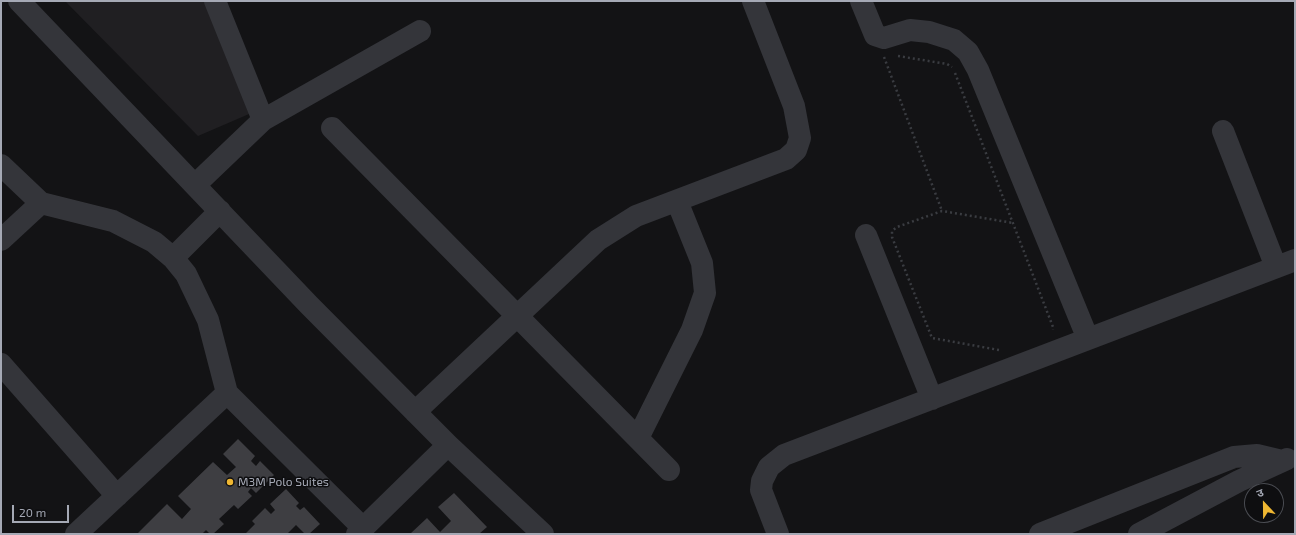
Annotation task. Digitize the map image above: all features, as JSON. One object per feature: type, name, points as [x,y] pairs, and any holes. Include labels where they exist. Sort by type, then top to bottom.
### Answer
[{"type":"street","points":[[19,1],[448,446],[543,534]]},
{"type":"street","points":[[215,1],[263,120]]},
{"type":"street","points":[[415,412],[598,240],[636,216],[786,159],[796,150],[800,138],[794,106],[753,1]]},
{"type":"street","points":[[861,1],[875,35],[884,38],[910,30],[929,32],[954,40],[968,52],[978,70],[1088,339]]},
{"type":"street","points":[[195,185],[263,120],[282,107],[420,31]]},
{"type":"street","points":[[332,128],[669,470]]},
{"type":"street","points":[[778,534],[762,490],[762,481],[769,467],[784,455],[1286,263],[1223,131]]},
{"type":"street","points":[[1,165],[41,203],[113,221],[154,242],[173,258],[186,274],[208,320],[227,393],[360,531],[448,446]]},
{"type":"street","points":[[638,438],[692,330],[705,293],[702,263],[677,201]]},
{"type":"street","points":[[1,240],[41,203]]},
{"type":"street","points":[[173,258],[220,211]]},
{"type":"street","points":[[866,235],[932,399]]},
{"type":"street","points":[[1,364],[117,496]]},
{"type":"street","points":[[76,534],[227,393]]},
{"type":"street","points":[[1040,534],[1234,457],[1257,455],[1288,458]]},
{"type":"street","points":[[1139,534],[1239,481],[1288,458]]},
{"type":"path","points":[[890,54],[883,53],[942,211]]},
{"type":"path","points":[[897,55],[947,64],[952,68],[1053,327],[1052,332]]},
{"type":"path","points":[[1003,351],[932,338],[892,238],[892,231],[897,227],[942,211],[1013,223]]},
{"type":"shaded area","points":[[65,1],[222,1],[263,108],[198,136]]},
{"type":"building","name":"M3M Polo Suites","points":[[238,439],[255,456],[251,461],[256,466],[260,461],[274,475],[256,493],[251,488],[248,492],[252,496],[238,509],[234,505],[219,519],[224,524],[213,534],[210,534],[206,530],[202,534],[137,534],[167,504],[182,519],[191,509],[178,496],[213,462],[227,475],[236,467],[223,454]]},
{"type":"building","points":[[286,489],[299,503],[296,506],[300,510],[304,507],[320,524],[309,534],[305,534],[296,525],[287,534],[245,534],[255,524],[252,521],[265,508],[271,514],[275,510],[270,504]]},
{"type":"building","points":[[454,493],[487,527],[479,534],[410,534],[427,518],[440,532],[451,521],[438,507]]},
{"type":"place","name":"M3M Polo Suites","points":[[230,482]]}]
